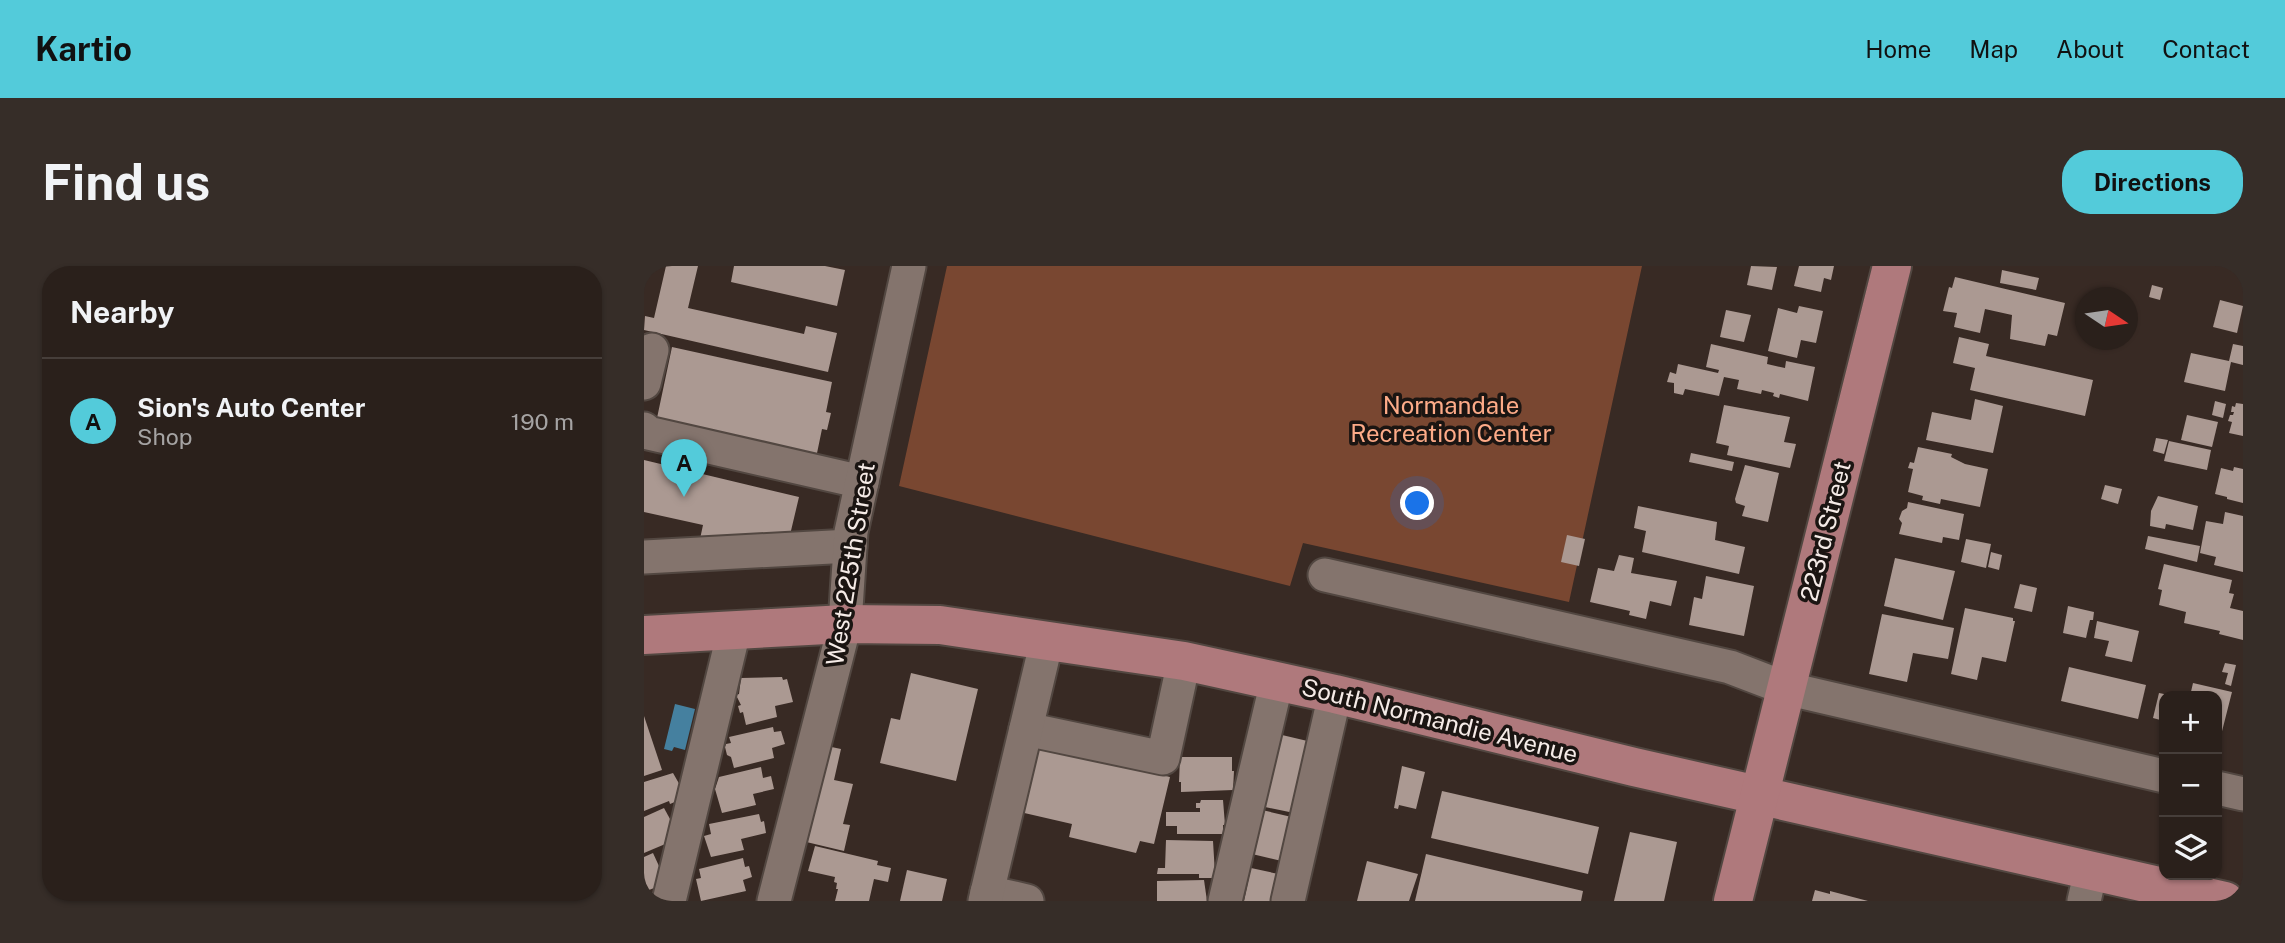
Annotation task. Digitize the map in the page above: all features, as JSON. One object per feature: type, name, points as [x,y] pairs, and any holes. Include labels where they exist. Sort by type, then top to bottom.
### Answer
[{"type":"main road","name":"223rd Street","points":[[1733,901],[1892,266]]},
{"type":"main road","name":"South Normandie Avenue","points":[[644,635],[845,624],[940,625],[1184,661],[1335,694],[1758,796],[2088,886],[2225,901]]},
{"type":"street","name":"West 225th Street","points":[[774,901],[845,624],[850,545],[909,266]]},
{"type":"street","points":[[644,383],[652,350]]},
{"type":"street","points":[[644,429],[648,433],[862,482]]},
{"type":"street","points":[[644,557],[850,545]]},
{"type":"street","points":[[1325,575],[1730,667],[1785,688],[2159,775]]},
{"type":"street","points":[[644,615],[644,635]]},
{"type":"street","points":[[670,901],[734,631]]},
{"type":"street","points":[[1027,901],[986,897],[1047,640]]},
{"type":"street","points":[[1026,729],[1163,758],[1184,661]]},
{"type":"street","points":[[1225,901],[1277,681]]},
{"type":"street","points":[[1288,901],[1335,694]]},
{"type":"street","points":[[2222,789],[2243,794]]},
{"type":"green space","name":"Normandale Recreation Center","points":[[947,266],[1642,266],[1569,602],[1303,543],[1290,586],[899,486]]},
{"type":"water","points":[[675,704],[695,709],[685,750],[674,747],[672,751],[664,749]]},
{"type":"building","points":[[666,266],[698,266],[688,308],[804,334],[806,326],[837,333],[828,372],[644,330],[645,316],[654,318]]},
{"type":"building","points":[[734,266],[825,266],[845,270],[837,306],[731,282]]},
{"type":"building","points":[[1751,266],[1777,267],[1772,290],[1747,285]]},
{"type":"building","points":[[1799,266],[1834,266],[1831,280],[1824,278],[1821,292],[1794,286]]},
{"type":"building","points":[[2002,270],[2039,278],[2036,290],[2000,283]]},
{"type":"building","points":[[1955,277],[2065,303],[2057,336],[2048,334],[2045,346],[2010,339],[2012,315],[1985,309],[1980,333],[1954,327],[1957,313],[1943,311],[1949,287],[1952,288]]},
{"type":"building","points":[[2152,285],[2163,288],[2160,300],[2149,297]]},
{"type":"building","points":[[2220,300],[2243,306],[2237,333],[2213,327]]},
{"type":"building","points":[[1799,306],[1823,311],[1816,343],[1801,340],[1797,358],[1768,351],[1778,308],[1797,313]]},
{"type":"building","points":[[1726,310],[1751,315],[1744,342],[1720,337]]},
{"type":"building","points":[[1959,337],[1989,344],[1986,356],[2093,380],[2085,416],[1970,390],[1975,368],[1953,363]]},
{"type":"building","points":[[1711,344],[1768,357],[1767,364],[1785,368],[1786,361],[1815,367],[1808,401],[1780,394],[1779,398],[1773,396],[1774,393],[1762,390],[1761,394],[1737,389],[1739,380],[1724,377],[1719,396],[1685,389],[1683,395],[1674,393],[1674,383],[1667,382],[1670,372],[1676,374],[1678,364],[1718,373],[1719,370],[1706,367]]},
{"type":"building","points":[[2233,344],[2243,346],[2243,365],[2231,362],[2225,391],[2184,382],[2191,353],[2229,361]]},
{"type":"building","points":[[672,347],[832,382],[826,412],[831,413],[827,430],[822,429],[816,458],[683,429],[684,424],[657,418]]},
{"type":"building","points":[[1975,399],[2003,406],[1993,453],[1926,440],[1932,412],[1971,420]]},
{"type":"building","points":[[2215,401],[2226,404],[2223,418],[2212,415]]},
{"type":"building","points":[[2236,403],[2243,404],[2243,436],[2229,433],[2232,422],[2228,421],[2234,412],[2231,412],[2232,406],[2235,407]]},
{"type":"building","points":[[1724,405],[1790,417],[1784,442],[1796,444],[1790,468],[1727,455],[1729,446],[1716,443]]},
{"type":"building","points":[[2187,415],[2218,422],[2212,447],[2181,440]]},
{"type":"building","points":[[2156,438],[2168,440],[2164,454],[2153,451]]},
{"type":"building","points":[[2169,441],[2211,450],[2207,470],[2164,461]]},
{"type":"building","points":[[1918,447],[1952,454],[1951,457],[1965,464],[1988,469],[1980,507],[1941,499],[1940,504],[1922,500],[1923,496],[1908,492],[1913,469],[1908,468],[1910,462],[1914,463]]},
{"type":"building","points":[[1691,453],[1734,462],[1732,471],[1689,462]]},
{"type":"building","points":[[644,460],[799,497],[790,535],[700,539],[703,525],[644,512]]},
{"type":"building","points":[[1745,465],[1779,473],[1768,522],[1742,516],[1745,506],[1736,503]]},
{"type":"building","points":[[2234,467],[2243,469],[2243,503],[2215,494],[2221,468],[2233,471]]},
{"type":"building","points":[[2105,485],[2122,489],[2118,504],[2101,499]]},
{"type":"building","points":[[2158,496],[2198,506],[2193,530],[2166,524],[2165,529],[2150,526],[2151,511]]},
{"type":"building","points":[[1908,502],[1964,514],[1959,540],[1943,537],[1942,543],[1899,534],[1902,523],[1899,519]]},
{"type":"building","points":[[1638,506],[1717,522],[1715,540],[1745,547],[1739,574],[1642,552],[1646,531],[1634,528]]},
{"type":"building","points":[[2225,512],[2243,516],[2243,572],[2214,565],[2216,557],[2200,553],[2206,521],[2223,524]]},
{"type":"building","points":[[1567,535],[1585,539],[1579,566],[1561,562]]},
{"type":"building","points":[[2148,536],[2200,546],[2197,562],[2145,549]]},
{"type":"building","points":[[1966,539],[1991,544],[1986,568],[1961,562]]},
{"type":"building","points":[[1991,552],[2002,555],[1999,570],[1988,567]]},
{"type":"building","points":[[1619,555],[1634,558],[1631,573],[1677,581],[1671,606],[1650,601],[1646,619],[1629,615],[1630,611],[1590,602],[1598,568],[1614,571]]},
{"type":"building","points":[[1895,558],[1955,571],[1943,620],[1884,606]]},
{"type":"building","points":[[2164,564],[2232,580],[2229,593],[2234,594],[2230,608],[2243,611],[2243,640],[2219,634],[2220,631],[2184,623],[2186,612],[2159,605],[2162,590],[2158,589]]},
{"type":"building","points":[[1706,576],[1754,586],[1744,636],[1689,625],[1694,597],[1702,599]]},
{"type":"building","points":[[2020,584],[2037,588],[2032,612],[2014,608]]},
{"type":"building","points":[[2068,606],[2094,612],[2086,638],[2063,633]]},
{"type":"building","points":[[1965,608],[2013,618],[2015,621],[2006,662],[1982,657],[1977,680],[1951,674]]},
{"type":"building","points":[[1882,614],[1954,628],[1948,659],[1913,653],[1907,682],[1869,674]]},
{"type":"building","points":[[2097,621],[2139,631],[2132,662],[2105,656],[2109,641],[2094,638]]},
{"type":"building","points":[[2225,663],[2236,665],[2231,686],[2225,684],[2228,673],[2222,672]]},
{"type":"building","points":[[2069,667],[2146,685],[2138,719],[2061,701]]},
{"type":"building","points":[[911,673],[978,689],[956,781],[880,763],[891,718],[900,720]]},
{"type":"building","points":[[782,677],[783,680],[787,679],[793,702],[775,706],[777,717],[746,725],[736,695],[739,694],[741,678]]},
{"type":"building","points":[[2193,683],[2232,692],[2222,731],[2222,691],[2191,691]]},
{"type":"building","points":[[2159,693],[2159,720],[2153,718]]},
{"type":"building","points":[[644,716],[662,770],[644,776]]},
{"type":"building","points":[[773,727],[774,732],[781,731],[785,744],[772,748],[774,758],[734,768],[725,747],[731,743],[729,737]]},
{"type":"building","points":[[1282,735],[1316,743],[1299,814],[1265,807]]},
{"type":"building","points":[[822,745],[841,749],[834,780],[853,784],[843,824],[850,825],[844,851],[798,840]]},
{"type":"building","points":[[1036,745],[1170,777],[1154,844],[1140,841],[1136,853],[1069,837],[1072,824],[1020,812]]},
{"type":"building","points":[[1180,757],[1232,757],[1233,790],[1181,792]]},
{"type":"building","points":[[1402,766],[1425,772],[1416,809],[1399,805],[1398,809],[1394,808]]},
{"type":"building","points":[[761,767],[763,778],[771,776],[774,789],[753,794],[756,805],[722,813],[715,789],[719,777]]},
{"type":"building","points":[[673,773],[685,794],[682,799],[644,811],[644,782]]},
{"type":"building","points":[[1442,791],[1599,827],[1588,874],[1431,838]]},
{"type":"building","points":[[1201,800],[1223,800],[1223,834],[1177,834],[1177,826],[1166,826],[1166,812],[1200,812],[1196,803]]},
{"type":"building","points":[[664,808],[676,830],[670,842],[644,853],[644,817]]},
{"type":"building","points":[[1262,810],[1296,818],[1286,862],[1252,854]]},
{"type":"building","points":[[759,814],[761,822],[764,821],[766,833],[741,839],[744,850],[711,857],[704,836],[711,834],[709,824]]},
{"type":"building","points":[[1630,832],[1677,842],[1664,901],[1614,901]]},
{"type":"building","points":[[1166,840],[1213,841],[1213,878],[1199,878],[1199,874],[1157,874],[1158,868],[1165,868]]},
{"type":"building","points":[[815,846],[878,861],[877,865],[891,868],[888,882],[874,879],[869,901],[835,901],[838,889],[837,883],[834,882],[835,877],[808,871]]},
{"type":"building","points":[[653,853],[664,877],[656,880],[659,886],[644,892],[644,857]]},
{"type":"building","points":[[1426,854],[1583,891],[1581,901],[1415,901]]},
{"type":"building","points":[[743,858],[752,877],[743,880],[746,891],[701,901],[696,879],[701,878],[699,869]]},
{"type":"building","points":[[1367,861],[1418,874],[1409,901],[1357,901]]},
{"type":"building","points":[[1251,868],[1283,875],[1277,901],[1244,901]]},
{"type":"building","points":[[907,870],[947,879],[942,901],[900,901]]},
{"type":"building","points":[[1204,880],[1207,901],[1157,901],[1157,881]]},
{"type":"building","points":[[1815,890],[1830,894],[1830,891],[1868,901],[1812,901]]},
{"type":"place","name":"Sion's Auto Center","points":[[684,497]]}]
